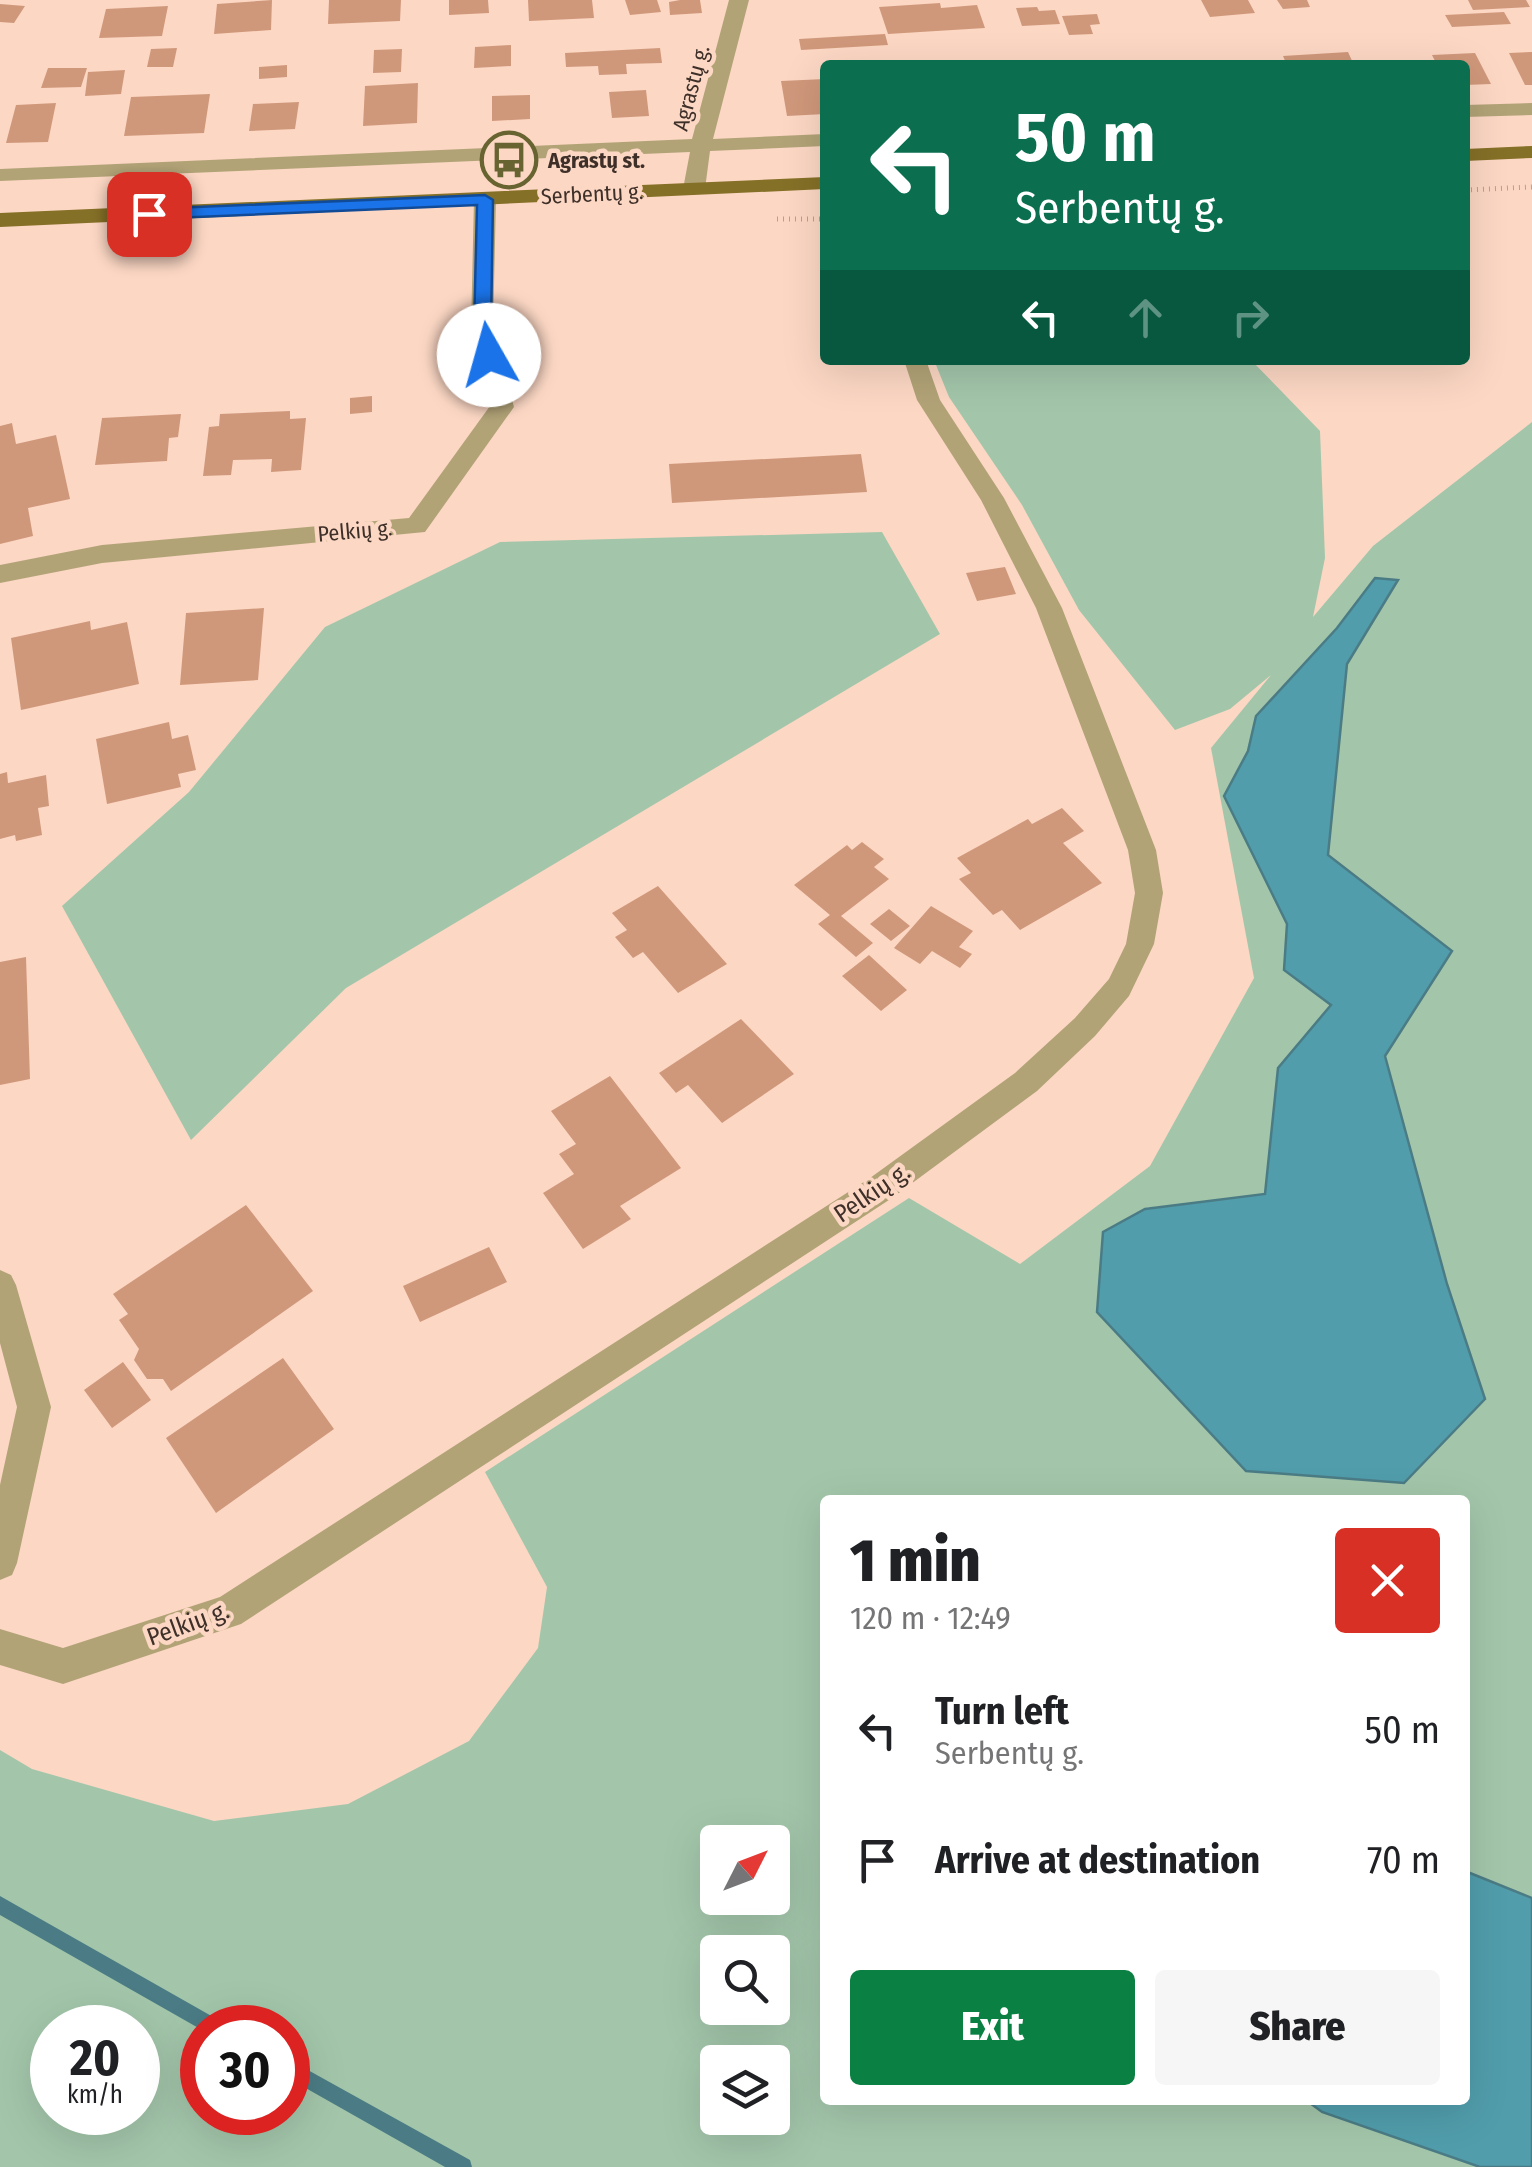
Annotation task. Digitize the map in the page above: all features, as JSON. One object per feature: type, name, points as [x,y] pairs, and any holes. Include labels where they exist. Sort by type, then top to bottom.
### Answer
[{"type":"main road","points":[[1470,155],[1532,152]]},
{"type":"main road","name":"Serbentų g.","points":[[0,220],[820,183]]},
{"type":"street","name":"Agrastų g.","points":[[694,189],[701,145],[739,0]]},
{"type":"street","points":[[1470,112],[1532,108]]},
{"type":"street","points":[[0,175],[820,140]]},
{"type":"street","name":"Pelkių g.","points":[[0,574],[102,554],[416,526],[502,408],[482,329],[485,200]]},
{"type":"street","name":"Pelkių g.","points":[[0,1647],[63,1666],[229,1612],[881,1188],[1026,1082],[1085,1028],[1119,986],[1140,944],[1149,894],[1142,850],[1049,608],[992,498],[929,400],[917,365]]},
{"type":"street","points":[[0,1285],[34,1407],[0,1563]]},
{"type":"path","points":[[1470,190],[1532,186]]},
{"type":"green space","points":[[936,365],[1256,365],[1320,431],[1325,558],[1313,617],[1373,546],[1532,422],[1532,1898],[1470,1873],[1470,1495],[820,1495],[820,2105],[1313,2105],[1322,2112],[1480,2167],[0,2167],[0,1750],[32,1769],[214,1821],[348,1804],[469,1741],[538,1648],[547,1587],[485,1472],[909,1198],[1020,1264],[1150,1166],[1254,978],[1211,748],[1271,675],[1230,709],[1175,730],[1079,610],[1022,505],[949,397]],"holes":[[[1375,578],[1398,581],[1347,664],[1328,855],[1451,951],[1385,1056],[1447,1284],[1484,1399],[1145,1208],[1265,1195],[1278,1068],[1331,1005],[1284,970],[1287,924],[1224,796],[1248,751],[1256,715],[1337,628]]]},
{"type":"green space","points":[[882,532],[940,634],[346,988],[191,1140],[62,906],[189,792],[325,627],[500,542]]},
{"type":"water","points":[[1375,578],[1398,580],[1347,664],[1328,855],[1452,951],[1385,1056],[1447,1284],[1485,1399],[1404,1483],[1246,1471],[1097,1312],[1103,1232],[1145,1209],[1265,1194],[1278,1068],[1331,1005],[1284,970],[1287,924],[1224,796],[1248,751],[1256,716],[1337,628]]},
{"type":"water","points":[[1470,1873],[1532,1898],[1532,2167],[1480,2167],[1322,2112],[1313,2105],[1470,2105]]},
{"type":"building","points":[[272,0],[271,30],[214,34],[217,4]]},
{"type":"building","points":[[329,0],[401,0],[400,21],[328,24]]},
{"type":"building","points":[[449,0],[488,0],[489,13],[449,15]]},
{"type":"building","points":[[528,0],[592,0],[594,18],[529,21]]},
{"type":"building","points":[[625,0],[657,0],[661,12],[630,15]]},
{"type":"building","points":[[700,0],[702,13],[670,15],[669,2]]},
{"type":"building","points":[[1201,0],[1248,0],[1255,13],[1210,17]]},
{"type":"building","points":[[1277,0],[1307,0],[1310,7],[1283,9]]},
{"type":"building","points":[[1468,0],[1526,0],[1530,7],[1473,10]]},
{"type":"building","points":[[940,3],[941,8],[977,5],[985,28],[888,34],[879,7]]},
{"type":"building","points":[[0,4],[25,6],[14,23],[0,22]]},
{"type":"building","points":[[168,6],[162,36],[99,38],[106,9]]},
{"type":"building","points":[[1037,7],[1039,11],[1055,10],[1060,24],[1022,26],[1016,8]]},
{"type":"building","points":[[1504,12],[1511,24],[1452,27],[1445,15]]},
{"type":"building","points":[[1097,14],[1100,24],[1090,25],[1093,34],[1069,35],[1062,16]]},
{"type":"building","points":[[885,34],[888,45],[801,50],[799,39]]},
{"type":"building","points":[[511,45],[511,66],[474,68],[475,47]]},
{"type":"building","points":[[177,48],[173,67],[147,67],[151,49]]},
{"type":"building","points":[[660,48],[662,63],[626,64],[627,74],[599,75],[598,66],[566,67],[565,53]]},
{"type":"building","points":[[402,49],[401,72],[373,73],[374,50]]},
{"type":"building","points":[[1348,52],[1352,60],[1285,60],[1283,56]]},
{"type":"building","points":[[1532,52],[1532,85],[1525,85],[1509,53]]},
{"type":"building","points":[[1475,53],[1491,84],[1470,85],[1470,60],[1434,60],[1432,55]]},
{"type":"building","points":[[287,65],[287,77],[259,79],[259,67]]},
{"type":"building","points":[[48,68],[87,68],[81,87],[41,88]]},
{"type":"building","points":[[125,70],[121,94],[85,96],[88,72]]},
{"type":"building","points":[[820,79],[820,114],[787,116],[781,81]]},
{"type":"building","points":[[418,83],[417,123],[363,126],[365,86]]},
{"type":"building","points":[[646,90],[649,116],[612,118],[609,92]]},
{"type":"building","points":[[210,94],[204,133],[124,136],[131,97]]},
{"type":"building","points":[[530,95],[530,119],[492,121],[492,96]]},
{"type":"building","points":[[299,102],[295,129],[249,131],[253,104]]},
{"type":"building","points":[[56,103],[48,142],[6,143],[16,105]]},
{"type":"building","points":[[372,396],[372,412],[350,414],[350,398]]},
{"type":"building","points":[[290,411],[290,419],[306,418],[301,470],[271,472],[272,459],[233,460],[231,475],[203,476],[209,427],[219,426],[220,414]]},
{"type":"building","points":[[181,414],[178,437],[169,438],[167,461],[95,465],[102,418]]},
{"type":"building","points":[[12,423],[16,444],[56,435],[70,499],[28,508],[33,536],[0,544],[0,426]]},
{"type":"building","points":[[861,454],[867,492],[672,503],[669,464]]},
{"type":"building","points":[[1005,567],[1016,594],[977,601],[966,573]]},
{"type":"building","points":[[264,608],[258,680],[180,685],[186,613]]},
{"type":"building","points":[[90,621],[91,630],[127,622],[139,684],[21,710],[11,638]]},
{"type":"building","points":[[169,722],[172,739],[188,735],[196,770],[178,774],[181,787],[107,804],[96,739]]},
{"type":"building","points":[[7,772],[8,783],[46,775],[49,806],[38,808],[42,835],[16,841],[15,835],[0,839],[0,774]]},
{"type":"building","points":[[1062,808],[1084,831],[1063,843],[1102,883],[1020,930],[1002,910],[993,915],[959,879],[971,873],[957,858],[1028,819],[1032,824]]},
{"type":"building","points":[[862,842],[884,859],[874,867],[889,879],[841,916],[873,943],[856,957],[818,924],[830,915],[794,885],[847,845],[852,850]]},
{"type":"building","points":[[658,886],[727,964],[678,993],[643,952],[633,958],[615,937],[627,930],[612,913]]},
{"type":"building","points":[[931,906],[973,931],[959,947],[972,954],[960,968],[932,951],[920,964],[894,948]]},
{"type":"building","points":[[889,909],[910,926],[891,941],[870,924]]},
{"type":"building","points":[[869,955],[907,990],[881,1011],[842,976]]},
{"type":"building","points":[[26,957],[30,1079],[0,1085],[0,962]]},
{"type":"building","points":[[741,1019],[794,1074],[722,1123],[688,1085],[676,1093],[659,1073]]},
{"type":"building","points":[[610,1076],[681,1168],[620,1206],[631,1219],[583,1249],[543,1193],[574,1174],[559,1154],[576,1144],[551,1111]]},
{"type":"building","points":[[246,1205],[313,1291],[171,1391],[163,1379],[147,1379],[134,1360],[139,1349],[119,1320],[128,1314],[113,1294]]},
{"type":"building","points":[[489,1247],[507,1282],[420,1322],[403,1286]]},
{"type":"building","points":[[283,1358],[334,1429],[216,1513],[166,1438]]},
{"type":"building","points":[[123,1362],[151,1400],[112,1428],[84,1390]]},
{"type":"waterway","points":[[0,1905],[180,2008]]},
{"type":"waterway","points":[[310,2080],[463,2167]]},
{"type":"place","name":"Agrastų st.","points":[[509,160]]},
{"type":"route","points":[[149,214],[485,200],[482,329],[489,355]]}]
